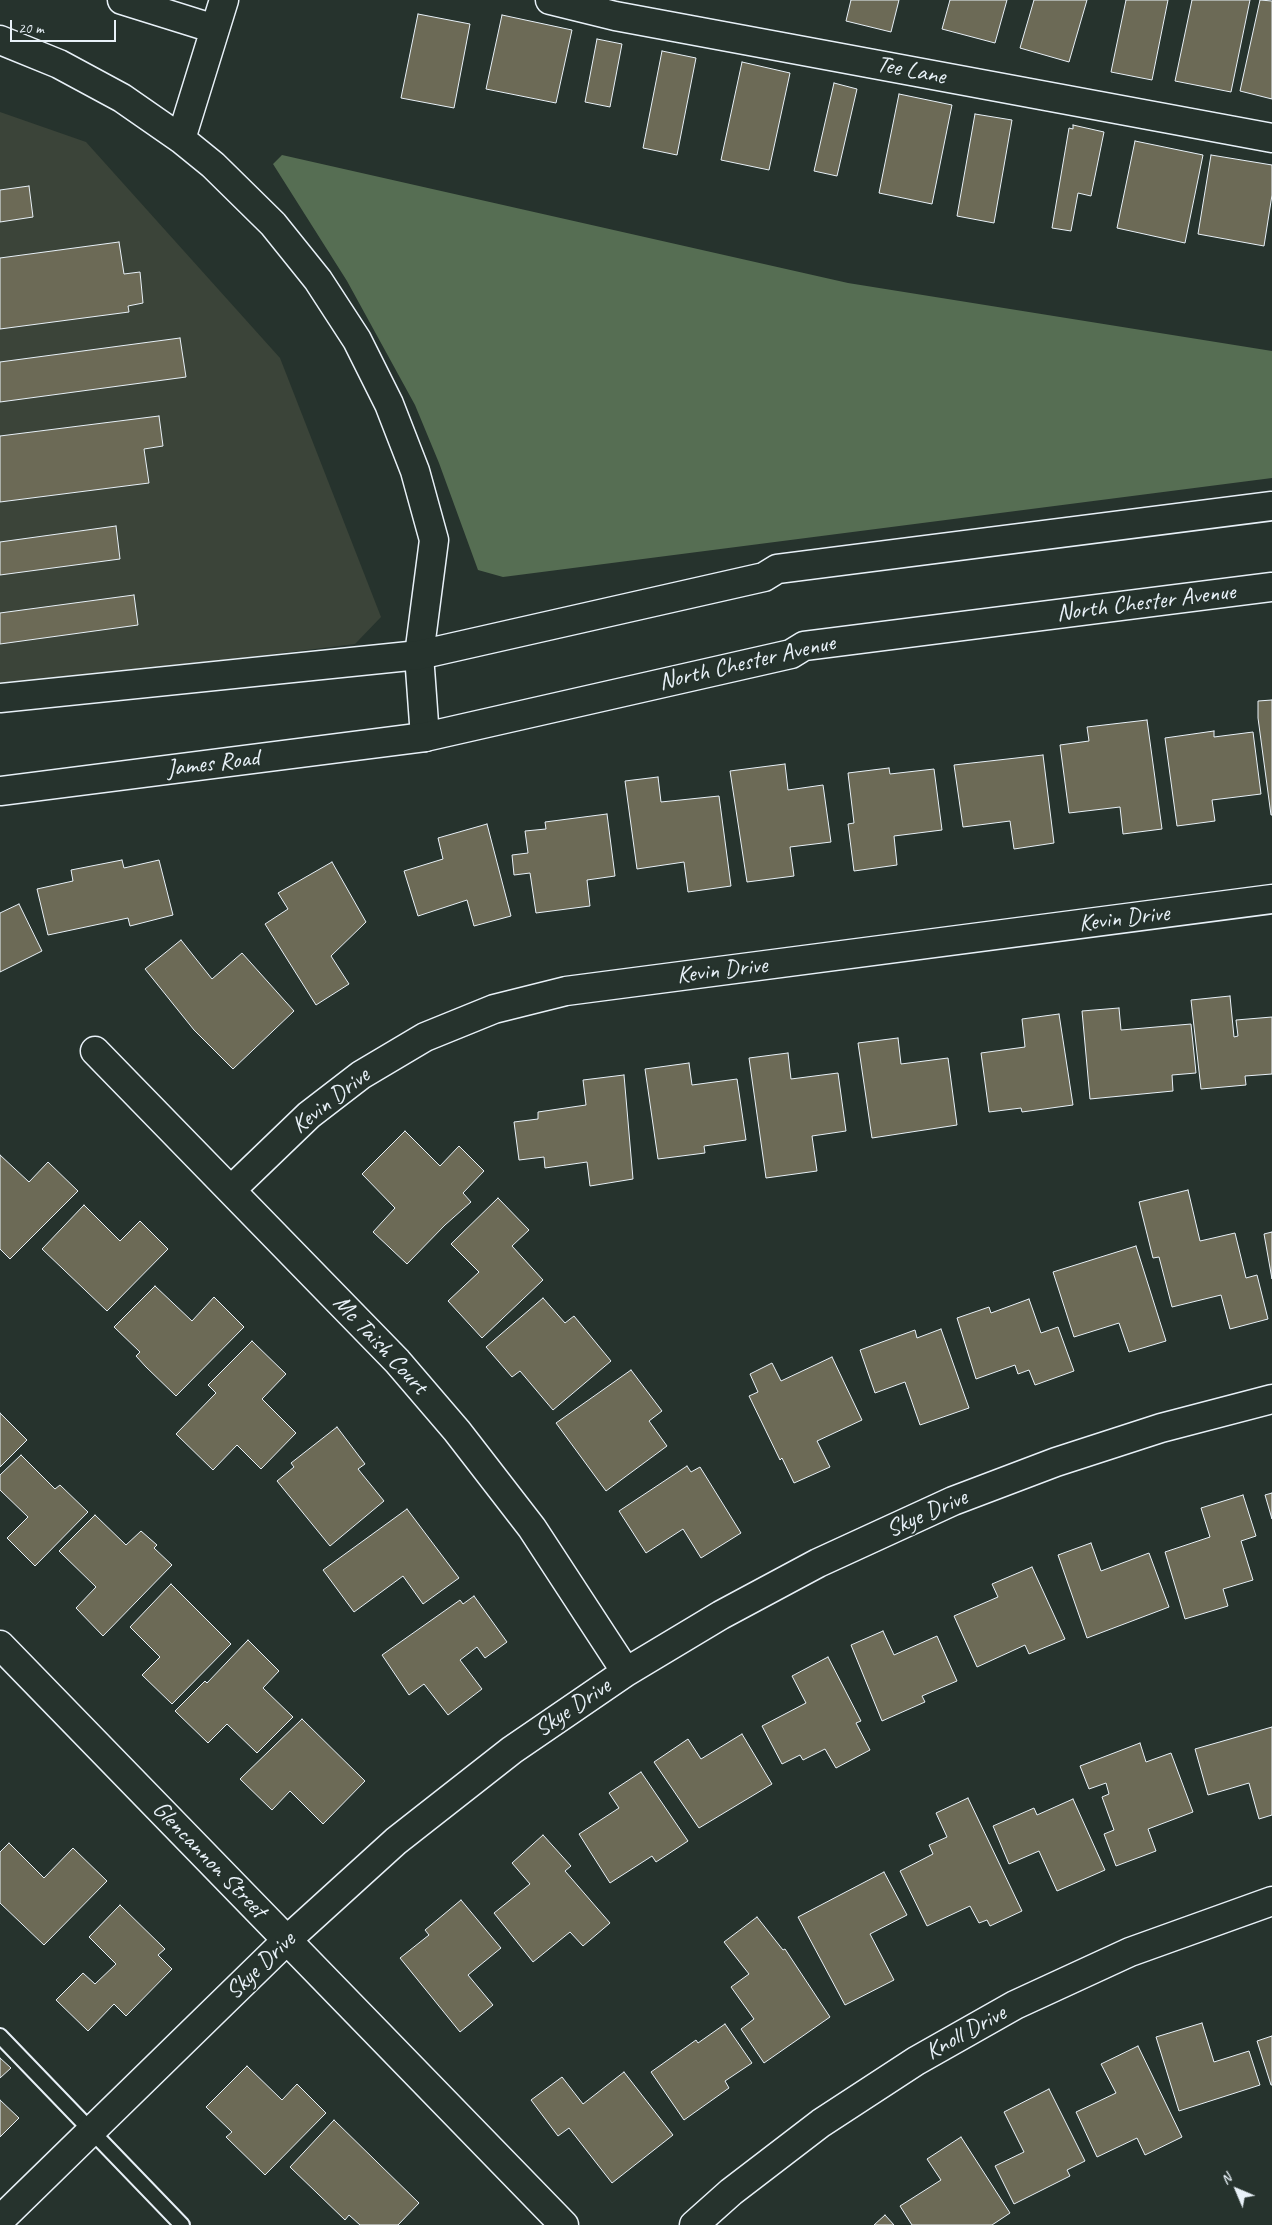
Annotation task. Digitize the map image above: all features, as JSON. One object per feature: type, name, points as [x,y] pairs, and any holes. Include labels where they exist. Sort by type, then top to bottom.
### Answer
[{"type":"street","points":[[122,0],[215,29]]},
{"type":"street","points":[[181,140],[224,0]]},
{"type":"street","name":"Tee Lane","points":[[550,0],[624,8],[1272,138]]},
{"type":"street","points":[[0,40],[59,64],[122,98],[181,140],[213,166],[272,224],[318,280],[357,340],[390,404],[415,471],[434,540],[419,655],[425,736]]},
{"type":"street","points":[[0,698],[419,655],[764,577],[777,569],[1272,506]]},
{"type":"street","name":"North Chester Avenue","points":[[425,736],[791,654],[804,646],[1272,587]]},
{"type":"street","name":"James Road","points":[[0,792],[425,736]]},
{"type":"street","name":"Kevin Drive","points":[[231,1190],[309,1115],[361,1075],[425,1037],[494,1009],[566,991],[1272,899]]},
{"type":"street","name":"Mc Taish Court","points":[[95,1051],[397,1361],[457,1431],[532,1528],[626,1672]]},
{"type":"street","name":"Skye Drive","points":[[0,2220],[287,1940],[396,1841],[512,1750],[626,1672],[721,1615],[818,1563],[953,1502],[1056,1462],[1162,1428],[1272,1398]]},
{"type":"street","name":"Glencannon Street","points":[[0,1645],[564,2225]]},
{"type":"street","name":"Knoll Drive","points":[[694,2225],[730,2192],[821,2123],[916,2061],[991,2019],[1130,1952],[1272,1901]]},
{"type":"lane","points":[[0,2036],[182,2225]]},
{"type":"shaded area","points":[[0,112],[86,142],[280,358],[381,617],[355,644],[0,688]]},
{"type":"green space","points":[[282,155],[848,283],[1272,351],[1272,478],[503,577],[478,570],[439,463],[415,405],[347,281],[273,164]]},
{"type":"building","points":[[851,0],[899,0],[891,32],[846,21]]},
{"type":"building","points":[[950,0],[1007,0],[995,43],[942,29]]},
{"type":"building","points":[[1034,0],[1087,0],[1069,62],[1020,48]]},
{"type":"building","points":[[1126,0],[1168,0],[1152,80],[1111,72]]},
{"type":"building","points":[[1192,0],[1250,0],[1231,92],[1175,81]]},
{"type":"building","points":[[1260,0],[1272,1],[1272,99],[1240,91]]},
{"type":"building","points":[[418,14],[470,24],[454,108],[401,98]]},
{"type":"building","points":[[502,15],[572,30],[556,103],[486,89]]},
{"type":"building","points":[[597,39],[622,44],[610,107],[585,102]]},
{"type":"building","points":[[662,51],[696,58],[677,155],[643,148]]},
{"type":"building","points":[[742,62],[790,73],[769,170],[721,160]]},
{"type":"building","points":[[834,83],[857,89],[837,176],[814,171]]},
{"type":"building","points":[[899,94],[952,105],[932,204],[879,193]]},
{"type":"building","points":[[975,114],[1012,120],[994,223],[957,216]]},
{"type":"building","points":[[1073,125],[1104,132],[1091,196],[1078,193],[1071,231],[1052,228],[1069,128],[1073,129]]},
{"type":"building","points":[[1135,141],[1203,155],[1185,243],[1117,228]]},
{"type":"building","points":[[1211,155],[1272,165],[1272,195],[1264,246],[1198,234]]},
{"type":"building","points":[[29,186],[33,217],[0,222],[0,190]]},
{"type":"building","points":[[119,242],[124,274],[140,272],[143,303],[128,306],[129,312],[0,329],[0,258]]},
{"type":"building","points":[[180,338],[186,377],[0,402],[0,362]]},
{"type":"building","points":[[159,416],[163,446],[144,449],[149,483],[0,502],[0,436]]},
{"type":"building","points":[[116,526],[120,559],[0,575],[0,542]]},
{"type":"building","points":[[134,595],[138,625],[0,644],[0,613]]},
{"type":"building","points":[[1272,700],[1271,815],[1258,718],[1258,701]]},
{"type":"building","points":[[1147,720],[1162,829],[1123,834],[1120,807],[1069,813],[1060,745],[1089,741],[1087,727]]},
{"type":"building","points":[[1214,731],[1214,737],[1253,732],[1261,794],[1212,800],[1215,821],[1177,826],[1165,738]]},
{"type":"building","points":[[1043,755],[1054,843],[1014,849],[1010,821],[963,827],[954,765]]},
{"type":"building","points":[[785,764],[788,790],[823,785],[831,842],[790,847],[794,876],[747,882],[730,771]]},
{"type":"building","points":[[889,768],[890,774],[934,769],[942,830],[894,836],[897,865],[854,871],[848,824],[854,823],[848,773]]},
{"type":"building","points":[[658,777],[661,802],[719,796],[731,886],[688,892],[684,862],[637,869],[625,781]]},
{"type":"building","points":[[607,814],[615,876],[587,880],[590,906],[536,913],[530,873],[514,875],[512,855],[528,853],[525,831],[546,829],[545,822]]},
{"type":"building","points":[[487,824],[511,916],[474,926],[467,900],[418,916],[404,871],[443,859],[438,838]]},
{"type":"building","points":[[122,860],[124,868],[159,860],[173,915],[130,926],[128,918],[48,935],[37,889],[73,881],[71,870]]},
{"type":"building","points":[[332,862],[366,922],[331,956],[349,984],[316,1005],[265,924],[288,909],[278,893]]},
{"type":"building","points":[[19,904],[42,951],[0,972],[0,913]]},
{"type":"building","points":[[181,940],[212,979],[242,953],[294,1011],[233,1069],[194,1030],[145,969]]},
{"type":"building","points":[[1230,996],[1234,1037],[1238,1036],[1236,1020],[1272,1017],[1272,1074],[1245,1076],[1246,1085],[1201,1089],[1191,1000]]},
{"type":"building","points":[[1119,1008],[1121,1030],[1191,1024],[1196,1073],[1172,1075],[1173,1091],[1090,1099],[1082,1011]]},
{"type":"building","points":[[1059,1014],[1073,1105],[1022,1112],[1021,1108],[989,1112],[981,1053],[1025,1047],[1022,1019]]},
{"type":"building","points":[[898,1038],[901,1064],[948,1058],[957,1125],[872,1138],[858,1043]]},
{"type":"building","points":[[788,1053],[791,1079],[838,1073],[846,1131],[812,1136],[817,1171],[766,1178],[749,1058]]},
{"type":"building","points":[[689,1063],[692,1085],[737,1079],[746,1140],[704,1146],[705,1153],[658,1159],[645,1069]]},
{"type":"building","points":[[624,1075],[633,1179],[590,1186],[587,1162],[545,1168],[544,1157],[519,1160],[514,1122],[538,1119],[538,1112],[586,1105],[583,1080]]},
{"type":"building","points":[[405,1131],[440,1166],[459,1146],[484,1171],[463,1193],[471,1202],[445,1225],[407,1264],[373,1232],[395,1208],[362,1174]]},
{"type":"building","points":[[0,1155],[29,1182],[48,1162],[78,1191],[10,1259],[0,1249]]},
{"type":"building","points":[[1188,1190],[1200,1241],[1235,1233],[1246,1278],[1257,1275],[1268,1319],[1230,1329],[1221,1295],[1172,1307],[1159,1257],[1153,1258],[1139,1202]]},
{"type":"building","points":[[498,1198],[529,1230],[512,1246],[543,1280],[482,1338],[448,1301],[479,1272],[451,1244]]},
{"type":"building","points":[[84,1205],[120,1241],[140,1221],[168,1249],[107,1311],[42,1249]]},
{"type":"building","points":[[1272,1232],[1272,1279],[1264,1234]]},
{"type":"building","points":[[1136,1246],[1166,1341],[1129,1352],[1119,1323],[1074,1337],[1053,1272]]},
{"type":"building","points":[[155,1286],[192,1321],[214,1297],[244,1327],[176,1396],[136,1356],[140,1352],[114,1327]]},
{"type":"building","points":[[543,1298],[565,1323],[574,1316],[611,1361],[553,1410],[520,1371],[512,1377],[486,1347]]},
{"type":"building","points":[[1029,1299],[1041,1333],[1058,1327],[1074,1371],[1035,1385],[1029,1370],[1018,1374],[1015,1365],[976,1379],[957,1318],[989,1307],[991,1313]]},
{"type":"building","points":[[941,1329],[969,1408],[920,1425],[905,1382],[875,1393],[860,1350],[915,1330],[917,1338]]},
{"type":"building","points":[[252,1341],[286,1374],[262,1399],[296,1433],[261,1469],[237,1445],[213,1470],[176,1434],[216,1393],[208,1385]]},
{"type":"building","points":[[832,1357],[862,1420],[817,1441],[830,1467],[794,1483],[782,1458],[780,1460],[749,1396],[758,1392],[750,1374],[772,1363],[781,1381]]},
{"type":"building","points":[[631,1370],[662,1411],[649,1421],[667,1446],[606,1491],[556,1423]]},
{"type":"building","points":[[0,1413],[27,1440],[0,1467]]},
{"type":"building","points":[[337,1427],[365,1464],[358,1469],[384,1501],[330,1546],[277,1481],[294,1467],[291,1463]]},
{"type":"building","points":[[21,1455],[55,1489],[60,1485],[88,1512],[35,1566],[7,1538],[28,1517],[0,1490],[0,1475]]},
{"type":"building","points":[[687,1466],[691,1472],[700,1467],[741,1533],[701,1558],[683,1529],[646,1553],[619,1511]]},
{"type":"building","points":[[1272,1493],[1272,1519],[1265,1495]]},
{"type":"building","points":[[1243,1495],[1256,1536],[1241,1541],[1253,1580],[1223,1589],[1228,1606],[1185,1619],[1165,1552],[1210,1537],[1201,1508]]},
{"type":"building","points":[[407,1509],[459,1578],[423,1604],[403,1576],[354,1612],[323,1570]]},
{"type":"building","points":[[95,1515],[126,1545],[141,1531],[157,1545],[154,1548],[172,1565],[103,1636],[76,1608],[96,1587],[59,1551]]},
{"type":"building","points":[[1091,1543],[1101,1571],[1149,1553],[1169,1607],[1087,1638],[1058,1555]]},
{"type":"building","points":[[1032,1567],[1065,1639],[1029,1654],[1025,1645],[977,1667],[954,1616],[998,1597],[992,1584]]},
{"type":"building","points":[[171,1584],[231,1644],[172,1704],[142,1675],[160,1657],[130,1627]]},
{"type":"building","points":[[474,1596],[507,1642],[485,1658],[477,1647],[460,1660],[482,1689],[448,1715],[424,1684],[409,1695],[382,1655],[460,1600],[463,1604]]},
{"type":"building","points":[[883,1631],[894,1655],[937,1636],[957,1681],[922,1696],[925,1702],[882,1721],[851,1645]]},
{"type":"building","points":[[248,1640],[279,1671],[263,1688],[293,1717],[257,1753],[227,1724],[208,1743],[175,1711],[205,1681],[207,1683]]},
{"type":"building","points":[[828,1657],[861,1721],[856,1723],[870,1750],[836,1768],[825,1749],[803,1760],[800,1755],[782,1764],[762,1726],[806,1703],[792,1676]]},
{"type":"building","points":[[302,1719],[365,1781],[323,1824],[290,1791],[272,1810],[240,1779]]},
{"type":"building","points":[[1272,1727],[1272,1815],[1259,1819],[1249,1783],[1208,1795],[1195,1749]]},
{"type":"building","points":[[742,1734],[772,1784],[699,1828],[654,1762],[688,1739],[701,1759]]},
{"type":"building","points":[[1140,1743],[1146,1762],[1171,1753],[1193,1812],[1148,1829],[1156,1851],[1116,1866],[1104,1834],[1114,1830],[1102,1797],[1109,1794],[1106,1783],[1089,1789],[1080,1766]]},
{"type":"building","points":[[641,1772],[688,1841],[656,1862],[652,1856],[610,1883],[579,1834],[619,1808],[609,1793]]},
{"type":"building","points":[[968,1798],[1022,1911],[990,1926],[987,1920],[979,1923],[970,1906],[927,1926],[900,1871],[933,1854],[929,1845],[947,1837],[936,1813]]},
{"type":"building","points":[[1073,1799],[1105,1870],[1057,1891],[1039,1851],[1009,1864],[993,1826],[1034,1808],[1037,1815]]},
{"type":"building","points":[[543,1835],[571,1866],[565,1871],[610,1923],[583,1946],[570,1932],[533,1962],[494,1913],[530,1884],[512,1863]]},
{"type":"building","points":[[9,1843],[44,1878],[73,1848],[107,1881],[44,1945],[0,1903],[0,1852]]},
{"type":"building","points":[[884,1872],[907,1915],[870,1934],[894,1980],[845,2005],[798,1917]]},
{"type":"building","points":[[461,1900],[501,1948],[468,1975],[493,2005],[460,2032],[400,1958],[429,1935],[425,1930]]},
{"type":"building","points":[[120,1905],[165,1949],[158,1955],[172,1969],[126,2016],[114,2004],[88,2031],[56,2000],[83,1973],[95,1984],[116,1964],[89,1937]]},
{"type":"building","points":[[757,1917],[783,1950],[785,1949],[830,2017],[764,2063],[741,2029],[754,2019],[731,1987],[749,1974],[724,1942]]},
{"type":"building","points":[[1202,2023],[1214,2062],[1249,2051],[1260,2085],[1179,2111],[1156,2037]]},
{"type":"building","points":[[725,2024],[752,2063],[725,2081],[729,2088],[684,2120],[651,2072],[696,2040],[698,2043]]},
{"type":"building","points":[[1272,2036],[1272,2085],[1271,2085],[1257,2041]]},
{"type":"building","points":[[1138,2046],[1182,2137],[1145,2155],[1137,2138],[1097,2157],[1076,2112],[1116,2093],[1101,2064]]},
{"type":"building","points":[[0,2058],[11,2068],[0,2078]]},
{"type":"building","points":[[247,2066],[282,2100],[297,2084],[326,2113],[265,2175],[226,2137],[232,2132],[206,2107]]},
{"type":"building","points":[[624,2072],[673,2135],[612,2183],[569,2128],[558,2136],[531,2100],[562,2077],[583,2104]]},
{"type":"building","points":[[1049,2089],[1085,2161],[1067,2170],[1070,2176],[1014,2204],[995,2166],[1024,2152],[1004,2112]]},
{"type":"building","points":[[0,2100],[19,2118],[0,2137]]},
{"type":"building","points":[[334,2120],[419,2203],[398,2225],[360,2225],[349,2215],[345,2220],[290,2167]]},
{"type":"building","points":[[961,2137],[1010,2213],[992,2225],[912,2225],[900,2206],[941,2180],[927,2159]]},
{"type":"building","points":[[885,2215],[894,2225],[874,2225]]}]
